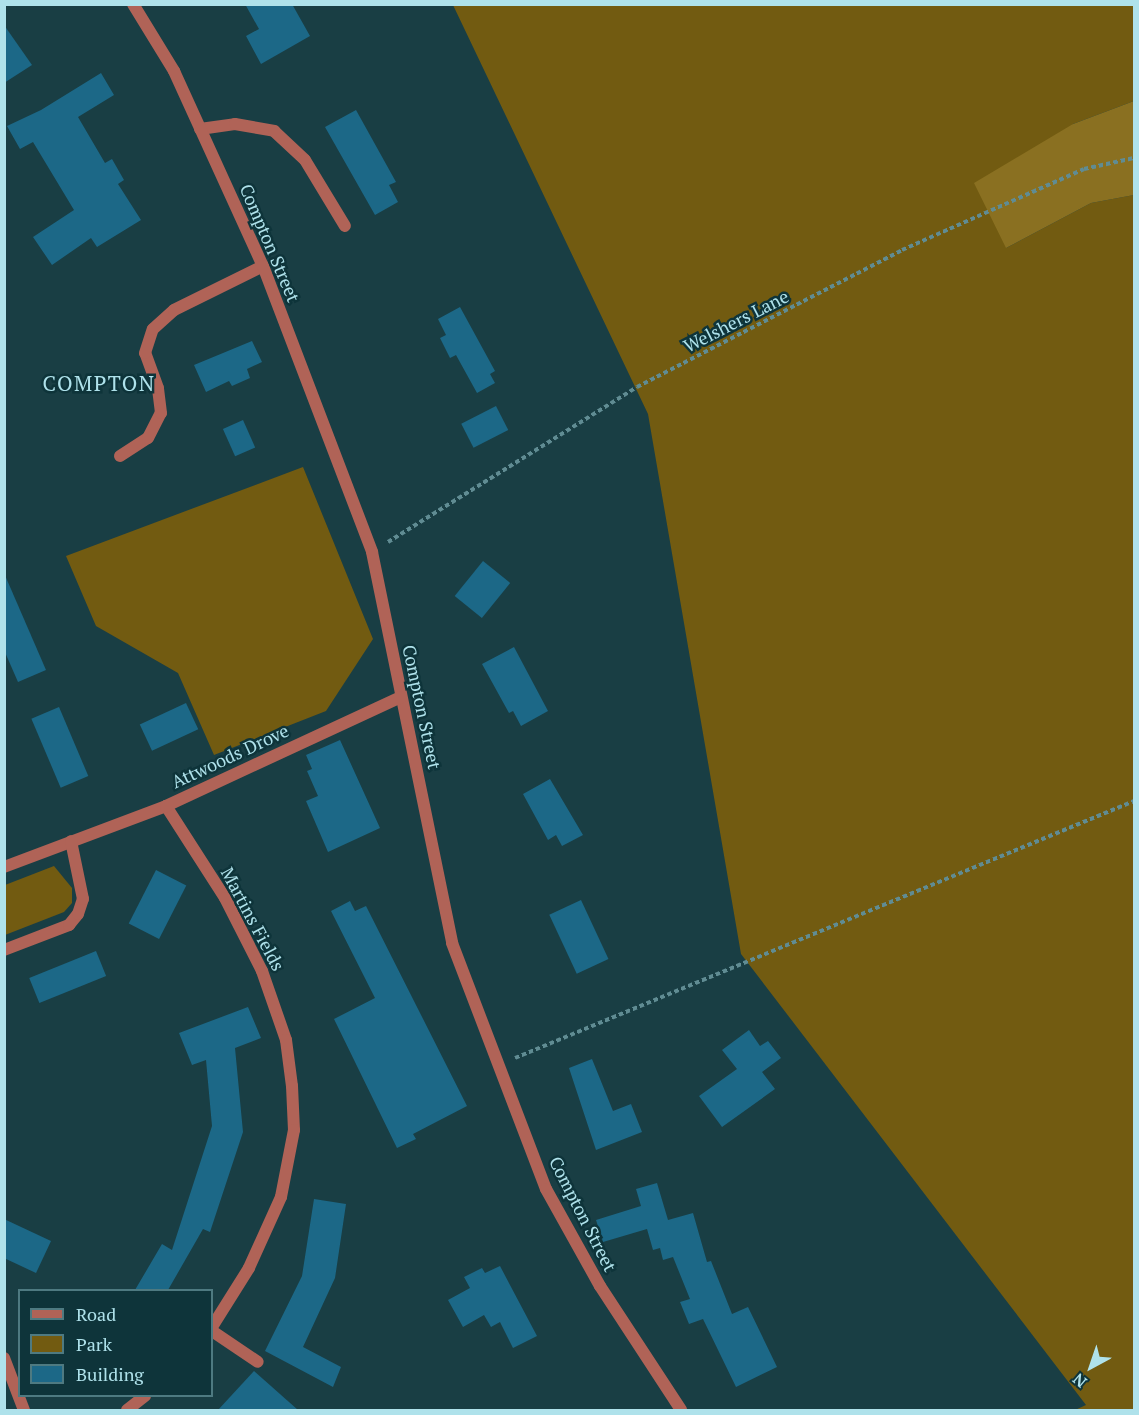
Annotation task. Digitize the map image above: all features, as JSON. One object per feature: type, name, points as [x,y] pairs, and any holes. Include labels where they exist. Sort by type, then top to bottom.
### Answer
[{"type":"street","name":"Compton Street","points":[[133,4],[174,71],[263,266],[372,552],[452,943],[546,1189],[600,1286],[681,1410]]},
{"type":"street","points":[[200,129],[235,124],[273,131],[305,160],[345,226]]},
{"type":"street","points":[[120,456],[148,438],[161,413],[158,388],[145,353],[147,337],[153,329],[174,310],[263,266]]},
{"type":"street","name":"Attwoods Drove","points":[[4,867],[166,806],[401,697]]},
{"type":"street","name":"Martins Fields","points":[[166,806],[225,898],[262,971],[286,1040],[292,1086],[294,1131],[281,1197],[249,1268],[213,1327]]},
{"type":"street","points":[[4,950],[69,925],[78,914],[83,898],[71,841]]},
{"type":"street","points":[[213,1330],[258,1362]]},
{"type":"street","points":[[4,1358],[18,1394]]},
{"type":"street","points":[[127,1410],[143,1397]]},
{"type":"path","name":"Welshers Lane","points":[[372,552],[648,381],[902,250],[1084,169],[1134,158]]},
{"type":"path","points":[[498,1065],[1134,801]]},
{"type":"green space","points":[[453,5],[1134,5],[1134,101],[1073,124],[1006,248],[1091,203],[1134,195],[1134,1410],[1075,1410],[1086,1405],[741,954],[648,414]]},
{"type":"green space","points":[[303,467],[373,639],[326,711],[214,755],[178,673],[96,626],[66,556]]},
{"type":"green space","points":[[54,866],[72,888],[72,903],[64,912],[5,935],[5,885]]},
{"type":"shaded area","points":[[1134,101],[1134,195],[1091,203],[1006,248],[974,183],[1073,124]]},
{"type":"building","points":[[245,4],[292,4],[310,36],[261,64],[246,36],[259,29]]},
{"type":"building","points":[[4,25],[32,65],[4,83]]},
{"type":"building","points":[[101,73],[114,95],[78,117],[105,163],[112,159],[124,180],[118,184],[141,220],[97,247],[91,238],[52,265],[33,237],[74,210],[33,142],[20,149],[7,126],[41,110]]},
{"type":"building","points":[[356,110],[396,182],[389,185],[398,202],[375,215],[325,127]]},
{"type":"building","points":[[460,307],[495,371],[490,374],[495,383],[477,393],[456,355],[450,358],[440,338],[446,335],[438,319]]},
{"type":"building","points":[[252,341],[262,362],[247,369],[250,378],[232,386],[229,381],[206,392],[194,365]]},
{"type":"building","points":[[496,406],[508,430],[474,448],[461,424]]},
{"type":"building","points":[[243,420],[255,447],[235,456],[223,429]]},
{"type":"building","points":[[483,561],[510,583],[482,618],[455,596]]},
{"type":"building","points":[[4,573],[46,670],[18,682],[4,650]]},
{"type":"building","points":[[514,647],[548,711],[521,726],[513,711],[509,713],[482,664]]},
{"type":"building","points":[[186,703],[198,729],[152,751],[140,725]]},
{"type":"building","points":[[59,707],[88,776],[61,788],[31,719]]},
{"type":"building","points":[[340,740],[380,828],[328,852],[306,801],[318,796],[307,771],[312,769],[306,755]]},
{"type":"building","points":[[550,779],[583,835],[562,846],[556,835],[548,840],[523,794]]},
{"type":"building","points":[[156,870],[186,885],[159,939],[129,923]]},
{"type":"building","points":[[581,900],[608,959],[577,974],[549,915]]},
{"type":"building","points":[[350,901],[355,911],[366,906],[467,1106],[413,1134],[416,1139],[397,1148],[334,1019],[375,998],[331,911]]},
{"type":"building","points":[[96,951],[106,976],[39,1003],[29,978]]},
{"type":"building","points":[[248,1007],[261,1038],[235,1048],[243,1132],[210,1232],[203,1229],[169,1289],[136,1289],[162,1244],[172,1250],[212,1126],[206,1060],[192,1065],[179,1033]]},
{"type":"building","points":[[749,1030],[760,1046],[768,1041],[781,1058],[762,1072],[775,1089],[722,1127],[699,1096],[737,1069],[722,1050]]},
{"type":"building","points":[[592,1059],[613,1111],[631,1104],[642,1132],[596,1150],[569,1068]]},
{"type":"building","points":[[657,1183],[668,1220],[693,1213],[707,1262],[711,1261],[732,1314],[748,1307],[777,1367],[736,1387],[703,1319],[689,1324],[680,1302],[690,1299],[673,1257],[663,1260],[660,1248],[653,1250],[647,1229],[603,1242],[596,1220],[641,1206],[636,1189]]},
{"type":"building","points":[[314,1199],[346,1204],[335,1278],[303,1347],[341,1367],[333,1387],[265,1351],[302,1276]]},
{"type":"building","points":[[4,1219],[51,1241],[36,1273],[4,1258]]},
{"type":"building","points":[[500,1266],[537,1336],[513,1348],[500,1322],[491,1327],[484,1315],[463,1327],[448,1300],[470,1288],[464,1277],[482,1268],[485,1273]]},
{"type":"building","points":[[254,1371],[298,1410],[218,1410]]},
{"type":"district","name":"COMPTON","points":[[99,383]]}]
